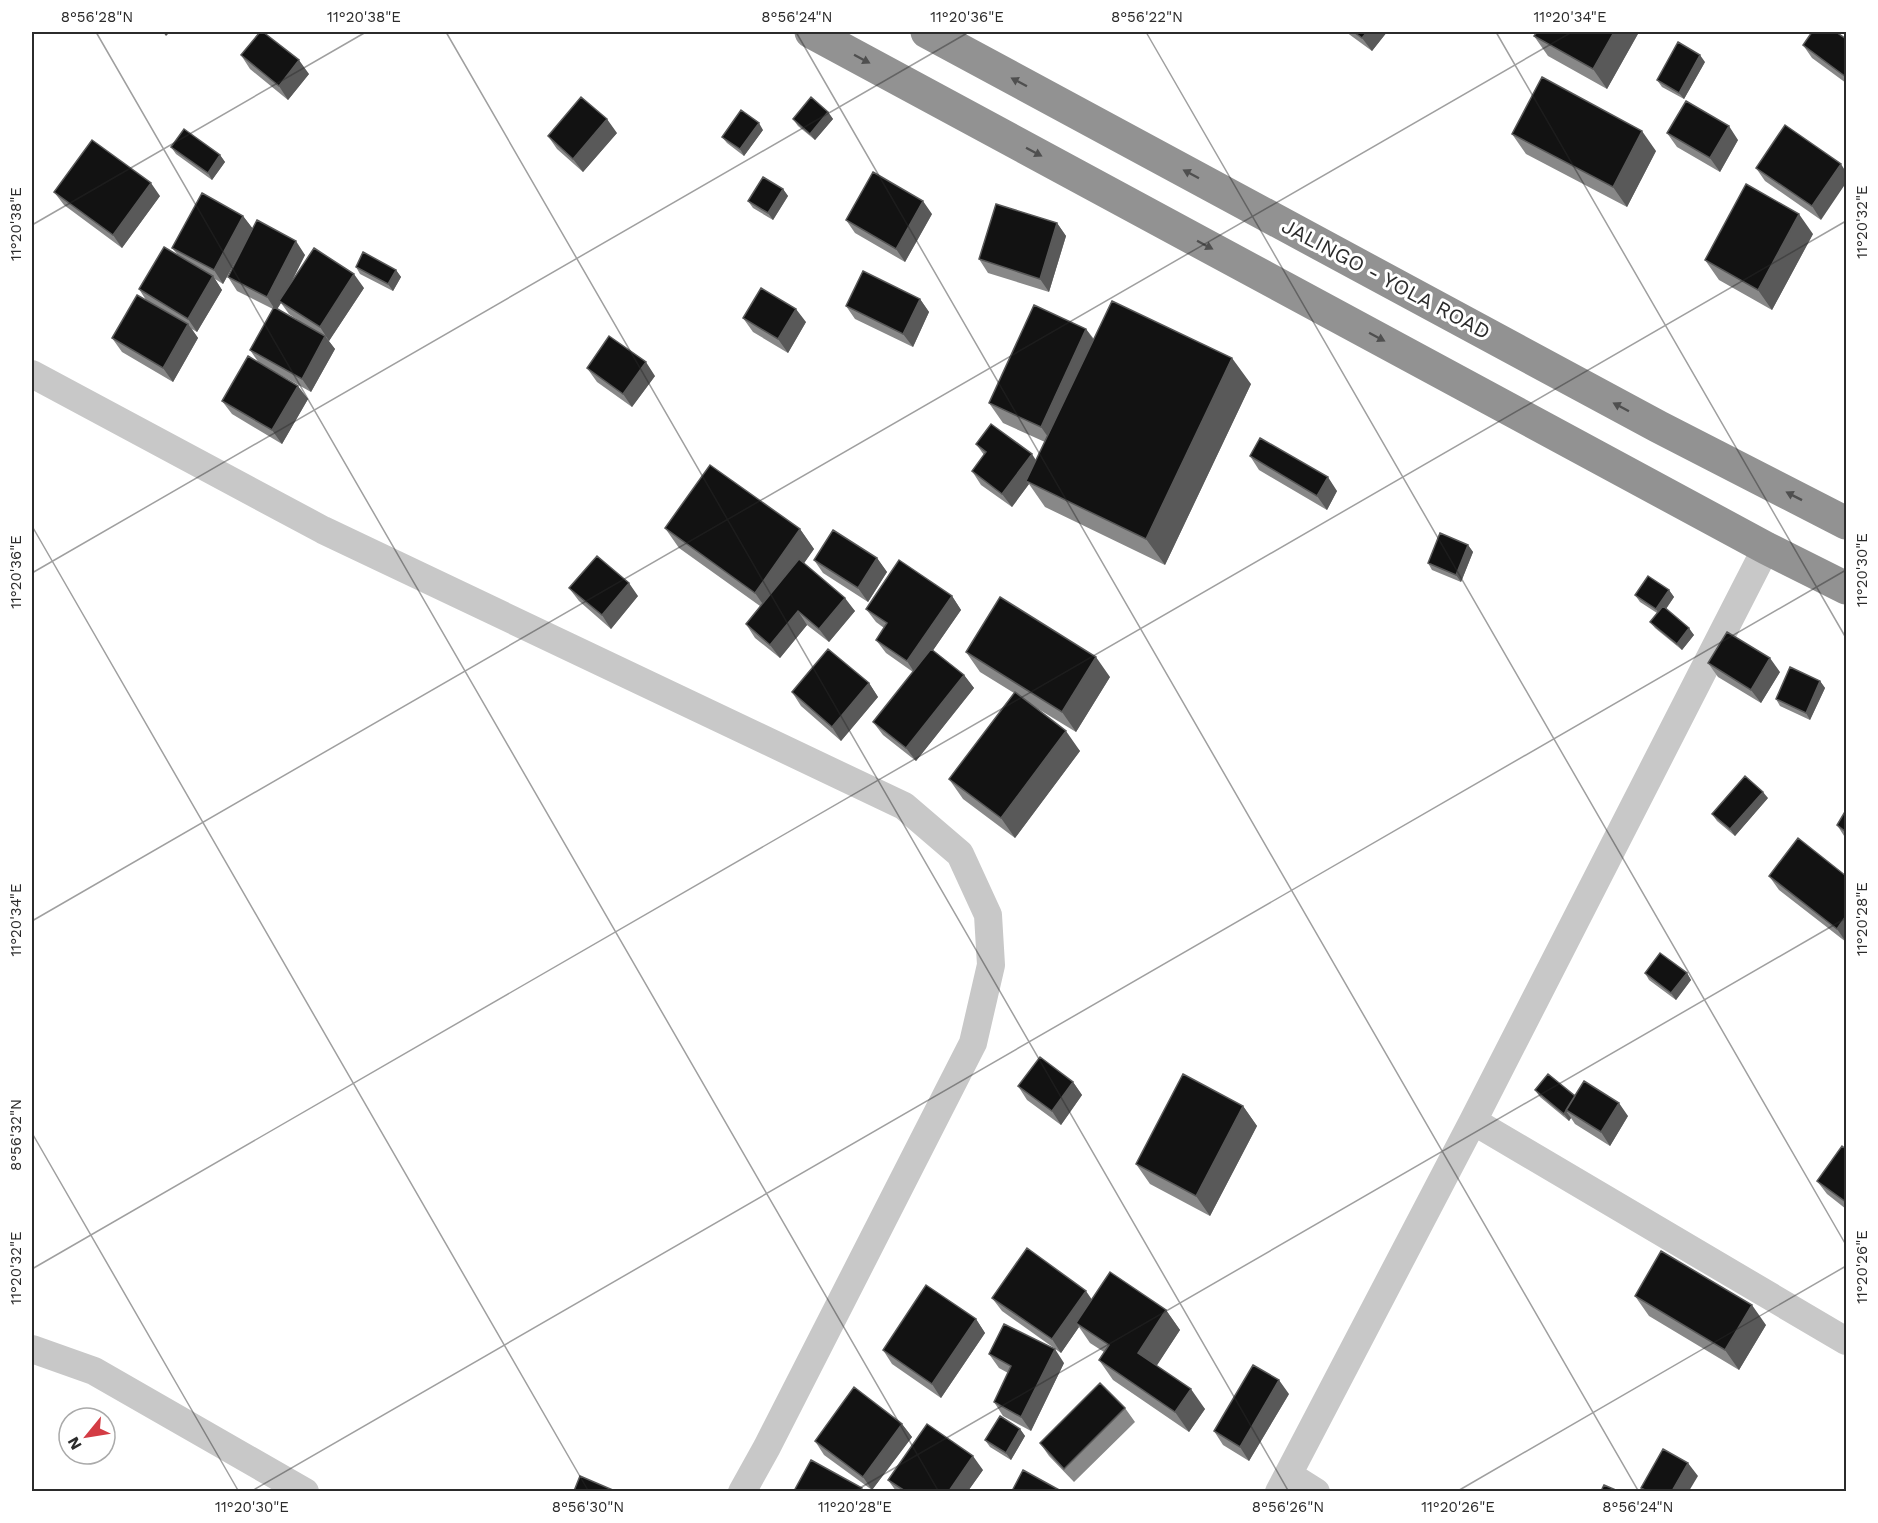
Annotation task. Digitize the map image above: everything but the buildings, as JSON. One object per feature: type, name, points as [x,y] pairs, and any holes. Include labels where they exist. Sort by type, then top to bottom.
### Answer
[{"type":"highway","points":[[811,32],[1766,548],[1846,588]]},
{"type":"highway","name":"JALINGO - YOLA ROAD","points":[[927,32],[1649,422],[1846,523]]},
{"type":"street","points":[[32,374],[322,530],[904,806],[960,854],[988,915],[991,965],[973,1043],[767,1447],[742,1491]]},
{"type":"street","points":[[1316,1491],[1284,1483],[1473,1121],[1766,548]]},
{"type":"street","points":[[1473,1121],[1846,1341]]},
{"type":"street","points":[[32,1350],[94,1371],[304,1491]]}]
